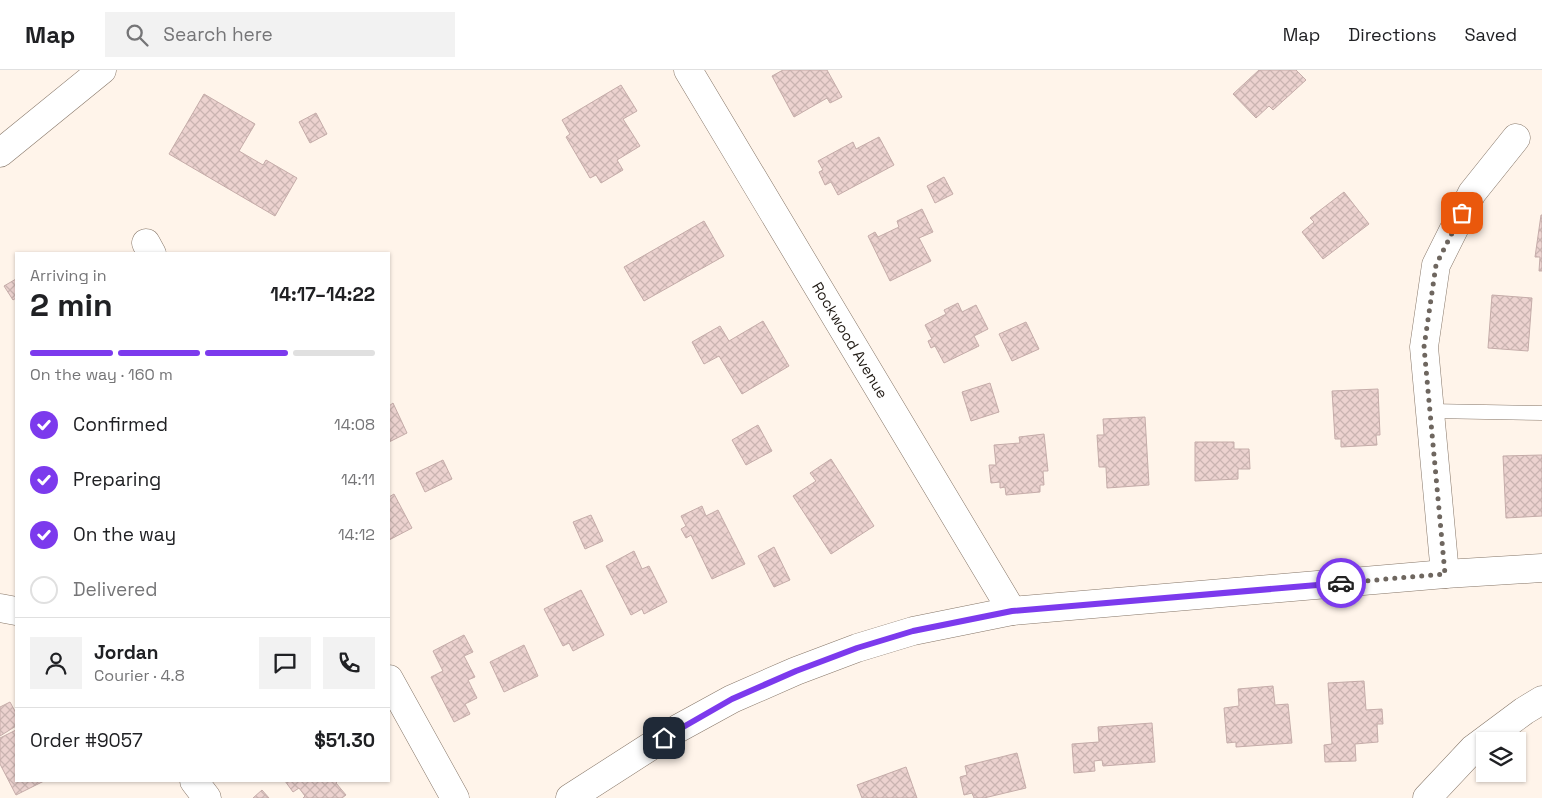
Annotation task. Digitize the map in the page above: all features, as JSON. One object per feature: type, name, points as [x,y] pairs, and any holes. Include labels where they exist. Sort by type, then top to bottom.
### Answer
[{"type":"street","points":[[0,153],[102,70]]},
{"type":"street","name":"Rockwood Avenue","points":[[688,70],[1012,611]]},
{"type":"street","points":[[1445,574],[1424,347],[1436,265],[1472,193],[1516,138]]},
{"type":"street","points":[[570,798],[679,728],[732,699],[796,671],[857,648],[913,631],[1012,611],[1445,574],[1542,568]]},
{"type":"street","points":[[0,608],[15,611]]},
{"type":"street","points":[[390,681],[455,798]]},
{"type":"street","points":[[1427,798],[1473,749],[1542,700]]},
{"type":"street","points":[[195,782],[207,798]]},
{"type":"lane","points":[[1430,411],[1542,413]]},
{"type":"building","points":[[783,70],[827,70],[842,97],[830,103],[827,98],[794,117],[772,76]]},
{"type":"building","points":[[1259,70],[1296,70],[1306,80],[1273,110],[1269,106],[1256,118],[1233,94]]},
{"type":"building","points":[[621,85],[637,111],[623,119],[640,146],[617,160],[623,170],[601,183],[596,175],[590,178],[566,137],[570,134],[562,120]]},
{"type":"building","points":[[204,94],[255,124],[239,151],[263,165],[266,160],[297,178],[275,216],[169,154]]},
{"type":"building","points":[[316,113],[327,134],[310,143],[299,122]]},
{"type":"building","points":[[879,137],[894,165],[838,195],[831,182],[825,185],[819,172],[823,170],[818,161],[853,142],[856,149]]},
{"type":"building","points":[[944,177],[953,194],[935,203],[927,186]]},
{"type":"building","points":[[1344,192],[1369,224],[1323,259],[1302,232],[1314,222],[1310,218]]},
{"type":"building","points":[[922,209],[933,232],[919,238],[931,261],[890,281],[868,236],[875,232],[878,237],[899,227],[897,221]]},
{"type":"building","points":[[1541,215],[1542,271],[1539,271],[1540,257],[1535,257]]},
{"type":"building","points":[[704,221],[724,256],[644,301],[624,267]]},
{"type":"building","points":[[15,280],[15,299],[13,300],[4,286]]},
{"type":"building","points":[[1492,295],[1532,298],[1528,351],[1488,348]]},
{"type":"building","points":[[958,303],[962,312],[976,305],[988,329],[974,336],[979,346],[944,363],[935,346],[931,348],[928,341],[932,339],[925,325],[946,314],[944,310]]},
{"type":"building","points":[[763,321],[789,366],[742,394],[719,356],[704,364],[692,342],[720,326],[729,341]]},
{"type":"building","points":[[1026,322],[1039,349],[1012,361],[999,334]]},
{"type":"building","points":[[990,383],[999,412],[971,421],[962,392]]},
{"type":"building","points":[[1378,389],[1380,435],[1376,435],[1377,445],[1341,447],[1341,439],[1335,439],[1332,391]]},
{"type":"building","points":[[393,403],[407,433],[390,442],[390,405]]},
{"type":"building","points":[[1145,417],[1149,485],[1107,488],[1106,467],[1099,467],[1097,435],[1104,435],[1103,419]]},
{"type":"building","points":[[758,425],[772,451],[746,465],[732,440]]},
{"type":"building","points":[[1044,434],[1048,471],[1043,471],[1044,485],[1040,485],[1040,492],[1006,495],[1005,487],[1000,488],[1000,482],[991,483],[989,465],[996,465],[994,445],[1020,443],[1019,437]]},
{"type":"building","points":[[1195,442],[1234,442],[1234,449],[1249,449],[1250,469],[1238,469],[1238,479],[1195,481]]},
{"type":"building","points":[[1542,455],[1542,516],[1506,518],[1503,456]]},
{"type":"building","points":[[831,459],[874,526],[831,554],[793,496],[816,481],[810,473]]},
{"type":"building","points":[[443,460],[452,479],[425,492],[416,473]]},
{"type":"building","points":[[394,494],[412,528],[390,539],[390,496]]},
{"type":"building","points":[[702,506],[706,516],[718,510],[745,564],[712,579],[691,535],[686,538],[681,529],[686,526],[681,516]]},
{"type":"building","points":[[591,515],[603,541],[585,549],[573,522]]},
{"type":"building","points":[[774,547],[790,580],[774,587],[758,556]]},
{"type":"building","points":[[634,551],[642,569],[649,566],[667,602],[644,614],[642,609],[631,615],[606,566]]},
{"type":"building","points":[[581,590],[604,635],[573,651],[569,643],[563,646],[544,609]]},
{"type":"building","points":[[464,635],[473,652],[464,656],[475,677],[468,680],[477,698],[465,704],[470,714],[454,722],[431,677],[443,671],[433,651]]},
{"type":"building","points":[[524,645],[538,676],[504,692],[490,662]]},
{"type":"building","points":[[1364,681],[1366,710],[1382,709],[1383,724],[1377,724],[1378,742],[1355,744],[1356,761],[1325,762],[1324,745],[1332,744],[1328,683]]},
{"type":"building","points":[[1273,686],[1275,705],[1288,704],[1292,743],[1236,747],[1236,742],[1227,743],[1224,708],[1239,706],[1238,689]]},
{"type":"building","points":[[10,702],[15,711],[15,727],[0,736],[0,707]]},
{"type":"building","points":[[1152,723],[1155,762],[1103,766],[1102,760],[1094,761],[1095,771],[1074,773],[1072,744],[1099,742],[1098,727]]},
{"type":"building","points":[[15,730],[15,782],[42,782],[16,795],[0,764],[0,738]]},
{"type":"building","points":[[1017,753],[1026,788],[984,798],[974,798],[972,793],[964,795],[960,777],[967,775],[965,766]]},
{"type":"building","points":[[906,767],[917,798],[862,798],[857,785]]},
{"type":"building","points":[[286,782],[337,782],[346,795],[342,798],[303,798],[305,796],[299,788],[293,792]]},
{"type":"building","points":[[262,790],[269,798],[253,798]]},
{"type":"way so far","points":[[1341,583],[1445,574],[1424,347],[1436,265],[1462,213]]},
{"type":"route","points":[[664,738],[732,699],[796,671],[857,648],[913,631],[1012,611],[1341,583]]}]
